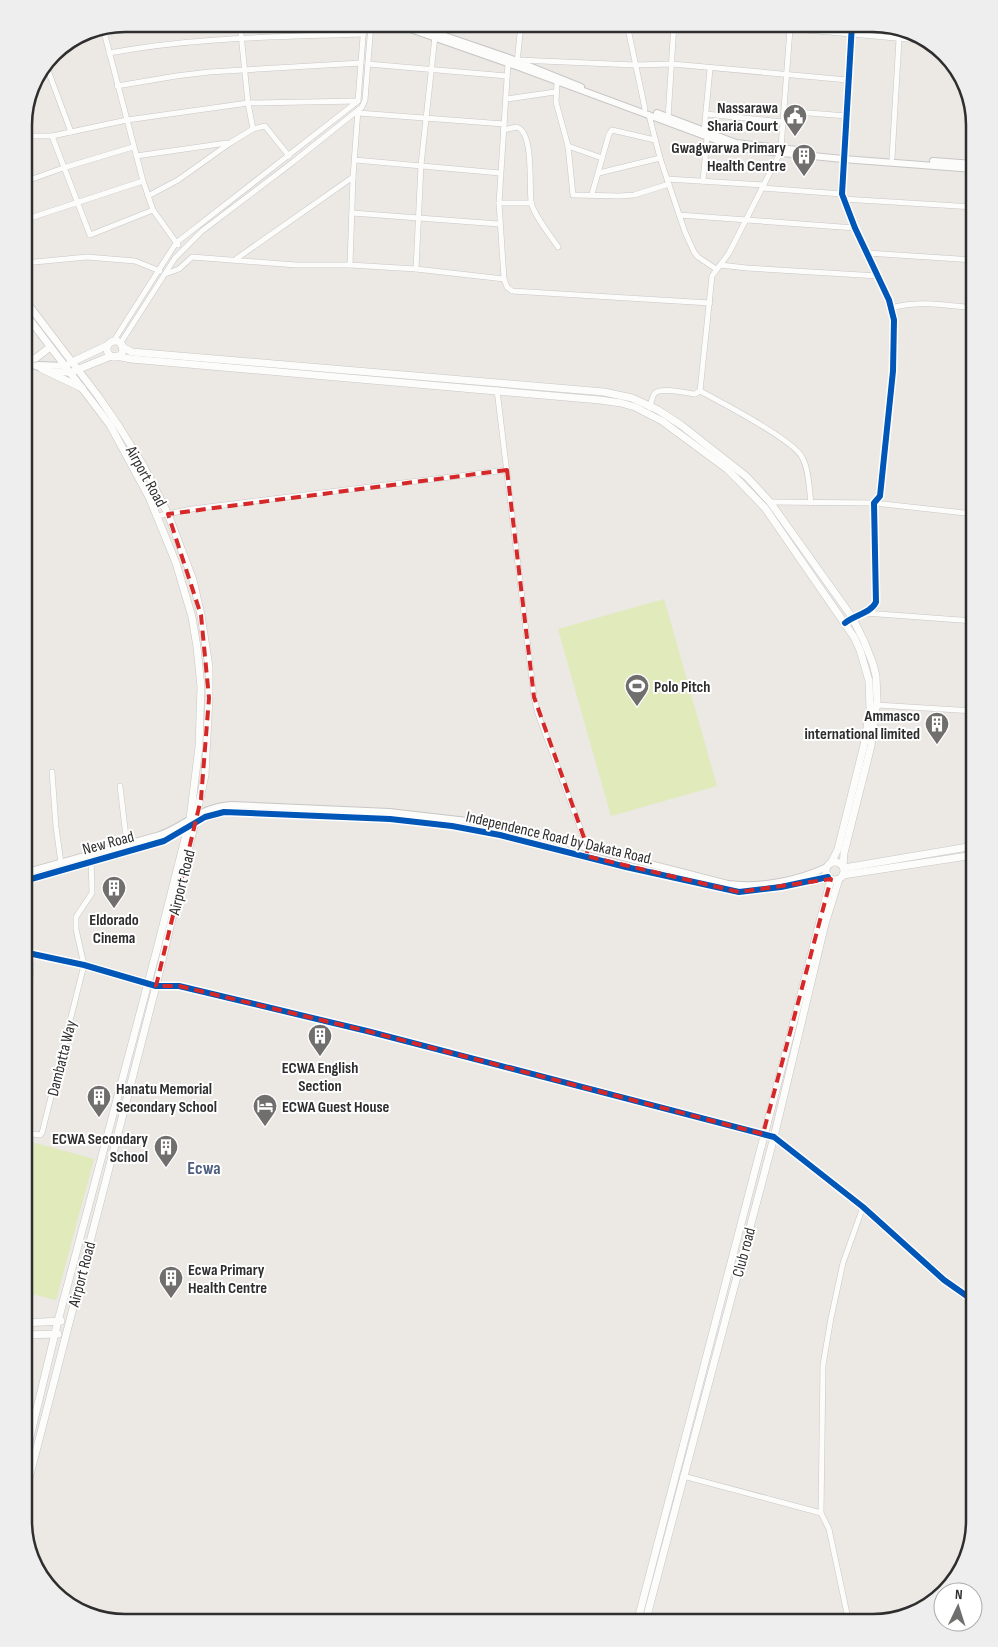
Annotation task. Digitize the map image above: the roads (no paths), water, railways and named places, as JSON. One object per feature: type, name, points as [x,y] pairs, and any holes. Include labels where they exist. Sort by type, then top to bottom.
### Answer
[{"type":"main road","name":"Airport Road","points":[[32,1466],[156,986],[193,821],[201,717],[200,672],[192,616],[176,562],[157,516],[130,460],[110,425],[83,389],[74,371],[72,362],[33,311]]},
{"type":"main road","name":"Airport Road","points":[[32,1429],[58,1321],[188,828],[197,814],[205,775],[209,698],[208,667],[201,615],[193,580],[168,514],[143,465],[98,396],[74,371],[65,366],[33,324]]},
{"type":"main road","points":[[116,345],[107,352],[114,356],[131,359],[600,400],[649,410],[681,425],[733,465],[770,502],[852,618],[864,641],[873,664],[877,688],[877,705],[838,849],[829,865],[829,878],[763,1134],[677,1483],[640,1614]]},
{"type":"main road","points":[[74,371],[122,352],[116,345]]},
{"type":"main road","points":[[65,366],[116,345],[132,352],[604,392],[632,398],[727,470],[754,495],[766,508],[845,623],[860,650],[869,680],[870,710],[867,745]]},
{"type":"main road","points":[[33,359],[50,347]]},
{"type":"main road","points":[[42,369],[83,389]]},
{"type":"main road","points":[[192,616],[201,615]]},
{"type":"main road","name":"Club road","points":[[647,1614],[677,1483],[683,1476],[774,1137],[825,924],[842,872],[844,853],[867,745]]},
{"type":"main road","points":[[829,878],[842,872],[966,848]]},
{"type":"main road","points":[[842,872],[966,856]]},
{"type":"main road","points":[[829,865],[839,862],[842,872]]},
{"type":"main road","points":[[32,1323],[69,1321]]},
{"type":"main road","points":[[32,1335],[66,1332]]},
{"type":"street","points":[[241,32],[248,103],[254,130]]},
{"type":"street","points":[[116,345],[175,258],[202,231],[358,111],[365,100],[370,32]]},
{"type":"street","points":[[423,32],[508,63],[672,64],[848,80]]},
{"type":"street","points":[[434,32],[517,62],[735,147],[966,168]]},
{"type":"street","points":[[517,62],[520,33]]},
{"type":"street","points":[[629,33],[635,65],[660,158],[679,215],[694,252],[698,257],[718,267],[878,276]]},
{"type":"street","points":[[668,118],[674,33]]},
{"type":"street","points":[[700,392],[710,303],[710,283],[747,221],[781,151],[790,33]]},
{"type":"street","points":[[838,33],[905,38]]},
{"type":"street","points":[[109,53],[146,46],[241,38],[363,34],[358,101],[176,243],[116,345]]},
{"type":"street","points":[[845,623],[871,609],[876,602],[874,503],[880,496],[893,371],[894,320],[889,300],[842,197],[851,34]]},
{"type":"street","points":[[105,35],[126,120],[153,210],[183,250]]},
{"type":"street","points":[[416,269],[421,165],[434,36]]},
{"type":"street","points":[[892,158],[900,39]]},
{"type":"street","points":[[517,62],[557,82],[668,118],[706,135]]},
{"type":"street","points":[[117,86],[176,76],[361,63]]},
{"type":"street","points":[[508,63],[498,203],[504,279],[507,287],[512,291],[710,303]]},
{"type":"street","points":[[368,64],[507,76]]},
{"type":"street","points":[[703,181],[710,68]]},
{"type":"street","points":[[49,73],[71,132]]},
{"type":"street","points":[[557,82],[556,102],[568,146],[572,193],[575,195],[620,196],[634,194],[668,181],[703,181],[842,197],[966,206]]},
{"type":"street","points":[[506,99],[555,92]]},
{"type":"street","points":[[33,136],[52,136],[126,120],[248,103],[358,101]]},
{"type":"street","points":[[358,111],[517,127],[523,132],[529,149],[531,203],[558,248]]},
{"type":"street","points":[[350,265],[353,177],[358,111]]},
{"type":"street","points":[[784,111],[846,116]]},
{"type":"street","points":[[706,114],[783,122]]},
{"type":"street","points":[[148,196],[178,180],[230,143],[265,126],[289,156]]},
{"type":"street","points":[[592,194],[612,130],[655,140]]},
{"type":"street","points":[[52,136],[90,235],[153,210]]},
{"type":"street","points":[[136,156],[230,143]]},
{"type":"street","points":[[568,146],[602,158]]},
{"type":"street","points":[[33,179],[134,147]]},
{"type":"street","points":[[844,157],[892,158],[966,163]]},
{"type":"street","points":[[599,172],[660,158]]},
{"type":"street","points":[[355,160],[500,173]]},
{"type":"street","points":[[235,260],[353,177]]},
{"type":"street","points":[[33,217],[143,181]]},
{"type":"street","points":[[498,203],[531,203]]},
{"type":"street","points":[[352,212],[499,224]]},
{"type":"street","points":[[679,215],[855,228]]},
{"type":"street","points":[[867,253],[966,259]]},
{"type":"street","points":[[33,262],[87,257],[135,261],[160,271]]},
{"type":"street","points":[[165,274],[179,269],[192,257],[296,265],[350,265],[416,269],[504,279]]},
{"type":"street","points":[[890,308],[908,303],[923,302],[966,307]]},
{"type":"street","points":[[33,364],[65,366]]},
{"type":"street","points":[[33,364],[50,371],[74,371]]},
{"type":"street","points":[[497,390],[534,697],[538,714],[587,852]]},
{"type":"street","points":[[649,410],[653,395],[662,390],[695,394],[700,392],[730,407],[795,449],[801,455],[806,467],[811,503]]},
{"type":"street","points":[[157,516],[506,470]]},
{"type":"street","points":[[770,502],[874,503],[966,513]]},
{"type":"street","points":[[862,613],[966,620]]},
{"type":"street","points":[[877,705],[966,711]]},
{"type":"street","points":[[52,772],[60,863]]},
{"type":"street","points":[[120,786],[127,845]]},
{"type":"street","name":"Independence Road by Dakata Road.","points":[[197,814],[212,807],[231,805],[389,812],[486,824],[514,830],[587,852]]},
{"type":"street","name":"Independence Road by Dakata Road.","points":[[193,821],[224,812],[390,819],[452,826],[587,852],[744,889],[789,886],[829,878]]},
{"type":"street","name":"New Road","points":[[32,877],[168,832],[193,821]]},
{"type":"street","name":"New Road","points":[[32,871],[164,841],[188,828]]},
{"type":"street","points":[[84,965],[76,929],[76,917],[92,893],[92,858]]},
{"type":"street","name":"Independence Road by Dakata Road.","points":[[744,889],[807,876],[829,865]]},
{"type":"street","points":[[32,953],[84,965],[156,986],[179,986],[367,1031],[774,1137],[863,1207],[944,1280],[966,1295]]},
{"type":"street","name":"Dambatta Way","points":[[32,1135],[37,1136],[42,1133],[84,965]]},
{"type":"street","points":[[847,1614],[829,1529],[821,1513],[824,1365],[831,1318],[843,1263],[863,1207]]},
{"type":"street","points":[[683,1476],[821,1513]]},
{"type":"place","name":"Nassarawa Sharia Court","points":[[795,137]]},
{"type":"place","name":"Gwagwarwa Primary Health Centre","points":[[804,177]]},
{"type":"place","name":"Polo Pitch","points":[[637,707]]},
{"type":"place","name":"Ammasco international limited","points":[[937,745]]},
{"type":"place","name":"Eldorado Cinema","points":[[114,909]]},
{"type":"place","name":"ECWA English Section","points":[[320,1057]]},
{"type":"place","name":"Hanatu Memorial Secondary School","points":[[99,1118]]},
{"type":"place","name":"ECWA Guest House","points":[[265,1127]]},
{"type":"place","name":"ECWA Secondary School","points":[[166,1168]]},
{"type":"place","name":"Ecwa Primary Health Centre","points":[[171,1299]]},
{"type":"district","name":"Ecwa","points":[[204,1168]]}]
